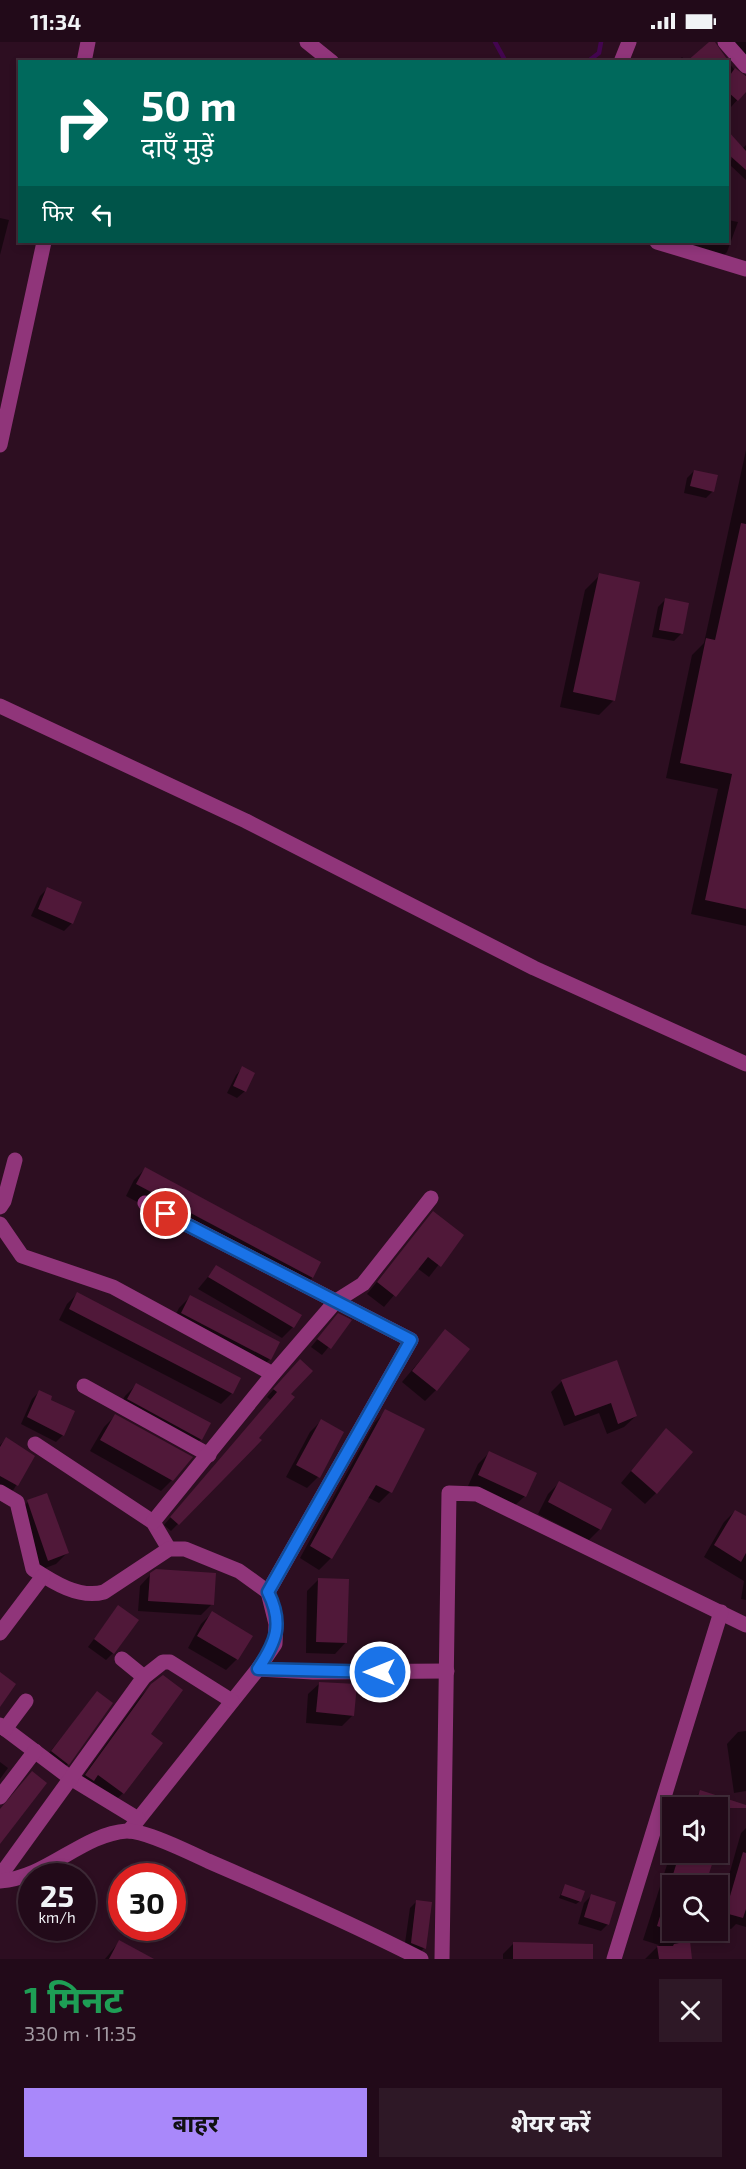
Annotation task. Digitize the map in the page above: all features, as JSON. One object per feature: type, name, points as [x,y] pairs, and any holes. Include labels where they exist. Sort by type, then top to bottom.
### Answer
[{"type":"street","points":[[84,60],[88,42]]},
{"type":"street","points":[[307,42],[330,60]]},
{"type":"street","points":[[622,60],[629,42]]},
{"type":"street","points":[[725,42],[737,64]]},
{"type":"street","points":[[0,445],[44,243]]},
{"type":"street","points":[[660,243],[746,268]]},
{"type":"street","points":[[0,705],[246,821],[534,968],[746,1064]]},
{"type":"street","points":[[0,1207],[4,1201],[15,1160]]},
{"type":"street","points":[[153,1522],[273,1374],[336,1301],[363,1284],[431,1198]]},
{"type":"street","points":[[145,1203],[411,1340],[268,1592]]},
{"type":"street","points":[[0,1224],[22,1256],[113,1287],[273,1374]]},
{"type":"street","points":[[84,1386],[209,1455]]},
{"type":"street","points":[[35,1444],[153,1522],[169,1549]]},
{"type":"street","points":[[0,1492],[17,1502],[33,1569],[80,1594],[93,1596],[104,1592],[169,1549],[185,1549],[239,1571],[268,1592],[276,1624],[274,1644],[258,1669],[134,1825],[108,1835],[28,1876],[0,1881]]},
{"type":"street","points":[[442,1959],[449,1493],[477,1494],[746,1625]]},
{"type":"street","points":[[0,1633],[43,1576]]},
{"type":"street","points":[[614,1959],[721,1612]]},
{"type":"street","points":[[122,1659],[144,1677]]},
{"type":"street","points":[[0,1876],[69,1777],[144,1677],[163,1662],[170,1662],[232,1701]]},
{"type":"street","points":[[258,1669],[313,1672],[447,1671]]},
{"type":"street","points":[[26,1701],[3,1727],[134,1825],[174,1846],[343,1920],[421,1959]]},
{"type":"street","points":[[0,1797],[35,1751]]},
{"type":"building","points":[[709,42],[715,42],[728,60],[688,60]]},
{"type":"building","points":[[735,68],[746,76],[746,92],[738,101],[729,93],[729,77]]},
{"type":"building","points":[[729,132],[746,151],[746,170],[729,155]]},
{"type":"building","points":[[694,470],[718,475],[714,492],[690,486]]},
{"type":"building","points":[[741,523],[746,524],[746,909],[705,900],[732,774],[680,763],[706,638],[715,640]]},
{"type":"building","points":[[599,573],[640,582],[615,701],[573,692]]},
{"type":"building","points":[[665,598],[689,603],[683,634],[659,630]]},
{"type":"building","points":[[47,887],[82,902],[73,924],[38,909]]},
{"type":"building","points":[[242,1066],[255,1073],[246,1092],[233,1086]]},
{"type":"building","points":[[145,1167],[321,1262],[313,1278],[136,1184]]},
{"type":"building","points":[[433,1211],[464,1235],[441,1267],[428,1257],[396,1297],[377,1282]]},
{"type":"building","points":[[216,1265],[302,1315],[294,1328],[208,1277]]},
{"type":"building","points":[[77,1292],[241,1378],[233,1394],[69,1309]]},
{"type":"building","points":[[190,1295],[280,1342],[271,1360],[181,1313]]},
{"type":"building","points":[[338,1313],[352,1320],[331,1349],[317,1339]]},
{"type":"building","points":[[445,1329],[470,1349],[437,1391],[412,1371]]},
{"type":"building","points":[[300,1359],[313,1371],[291,1394],[295,1397],[259,1438],[262,1440],[179,1525],[170,1517],[277,1392],[273,1389]]},
{"type":"building","points":[[617,1360],[637,1416],[618,1424],[611,1403],[575,1416],[561,1380]]},
{"type":"building","points":[[136,1383],[211,1423],[202,1440],[127,1399]]},
{"type":"building","points":[[39,1390],[52,1396],[51,1400],[75,1411],[64,1436],[27,1417]]},
{"type":"building","points":[[385,1409],[425,1429],[392,1493],[376,1485],[332,1559],[310,1546]]},
{"type":"building","points":[[115,1414],[193,1457],[173,1481],[100,1440]]},
{"type":"building","points":[[321,1419],[344,1432],[320,1478],[296,1465]]},
{"type":"building","points":[[666,1428],[693,1452],[657,1494],[631,1471]]},
{"type":"building","points":[[6,1437],[35,1456],[18,1486],[0,1476],[0,1447]]},
{"type":"building","points":[[489,1451],[537,1473],[526,1497],[478,1475]]},
{"type":"building","points":[[559,1481],[612,1509],[601,1530],[548,1502]]},
{"type":"building","points":[[47,1493],[69,1553],[48,1561],[27,1500]]},
{"type":"building","points":[[735,1510],[746,1516],[746,1553],[741,1562],[714,1545]]},
{"type":"building","points":[[156,1569],[216,1573],[214,1605],[148,1601],[150,1573]]},
{"type":"building","points":[[318,1578],[349,1579],[347,1643],[316,1642]]},
{"type":"building","points":[[118,1605],[139,1620],[114,1654],[94,1639]]},
{"type":"building","points":[[212,1611],[253,1636],[238,1660],[197,1636]]},
{"type":"building","points":[[0,1672],[16,1684],[0,1707]]},
{"type":"building","points":[[163,1675],[183,1690],[151,1734],[163,1743],[124,1794],[98,1775],[94,1781],[85,1775],[151,1684]]},
{"type":"building","points":[[319,1682],[357,1684],[354,1716],[316,1712]]},
{"type":"building","points":[[97,1691],[113,1703],[69,1765],[51,1751]]},
{"type":"building","points":[[32,1771],[47,1783],[0,1844],[0,1809]]},
{"type":"building","points":[[700,1790],[721,1797],[698,1797]]},
{"type":"building","points":[[728,1799],[746,1805],[746,1808],[730,1808],[728,1814]]},
{"type":"building","points":[[743,1852],[746,1853],[746,1909],[743,1918],[728,1914],[728,1903]]},
{"type":"building","points":[[677,1863],[712,1863],[709,1875],[673,1875]]},
{"type":"building","points":[[565,1884],[585,1891],[581,1902],[561,1895]]},
{"type":"building","points":[[591,1894],[616,1902],[609,1925],[584,1917]]},
{"type":"building","points":[[416,1900],[432,1902],[426,1949],[411,1943]]},
{"type":"building","points":[[662,1910],[662,1928],[657,1926]]},
{"type":"building","points":[[118,1941],[121,1941],[154,1959],[109,1959]]},
{"type":"building","points":[[690,1941],[692,1959],[659,1959],[657,1946],[673,1946]]},
{"type":"building","points":[[513,1942],[593,1944],[593,1959],[513,1959]]},
{"type":"waterway","points":[[495,42],[505,60]]},
{"type":"waterway","points":[[590,60],[599,53],[601,42]]},
{"type":"route","points":[[166,1214],[411,1340],[268,1592],[276,1624],[274,1644],[258,1669],[380,1672]]}]
